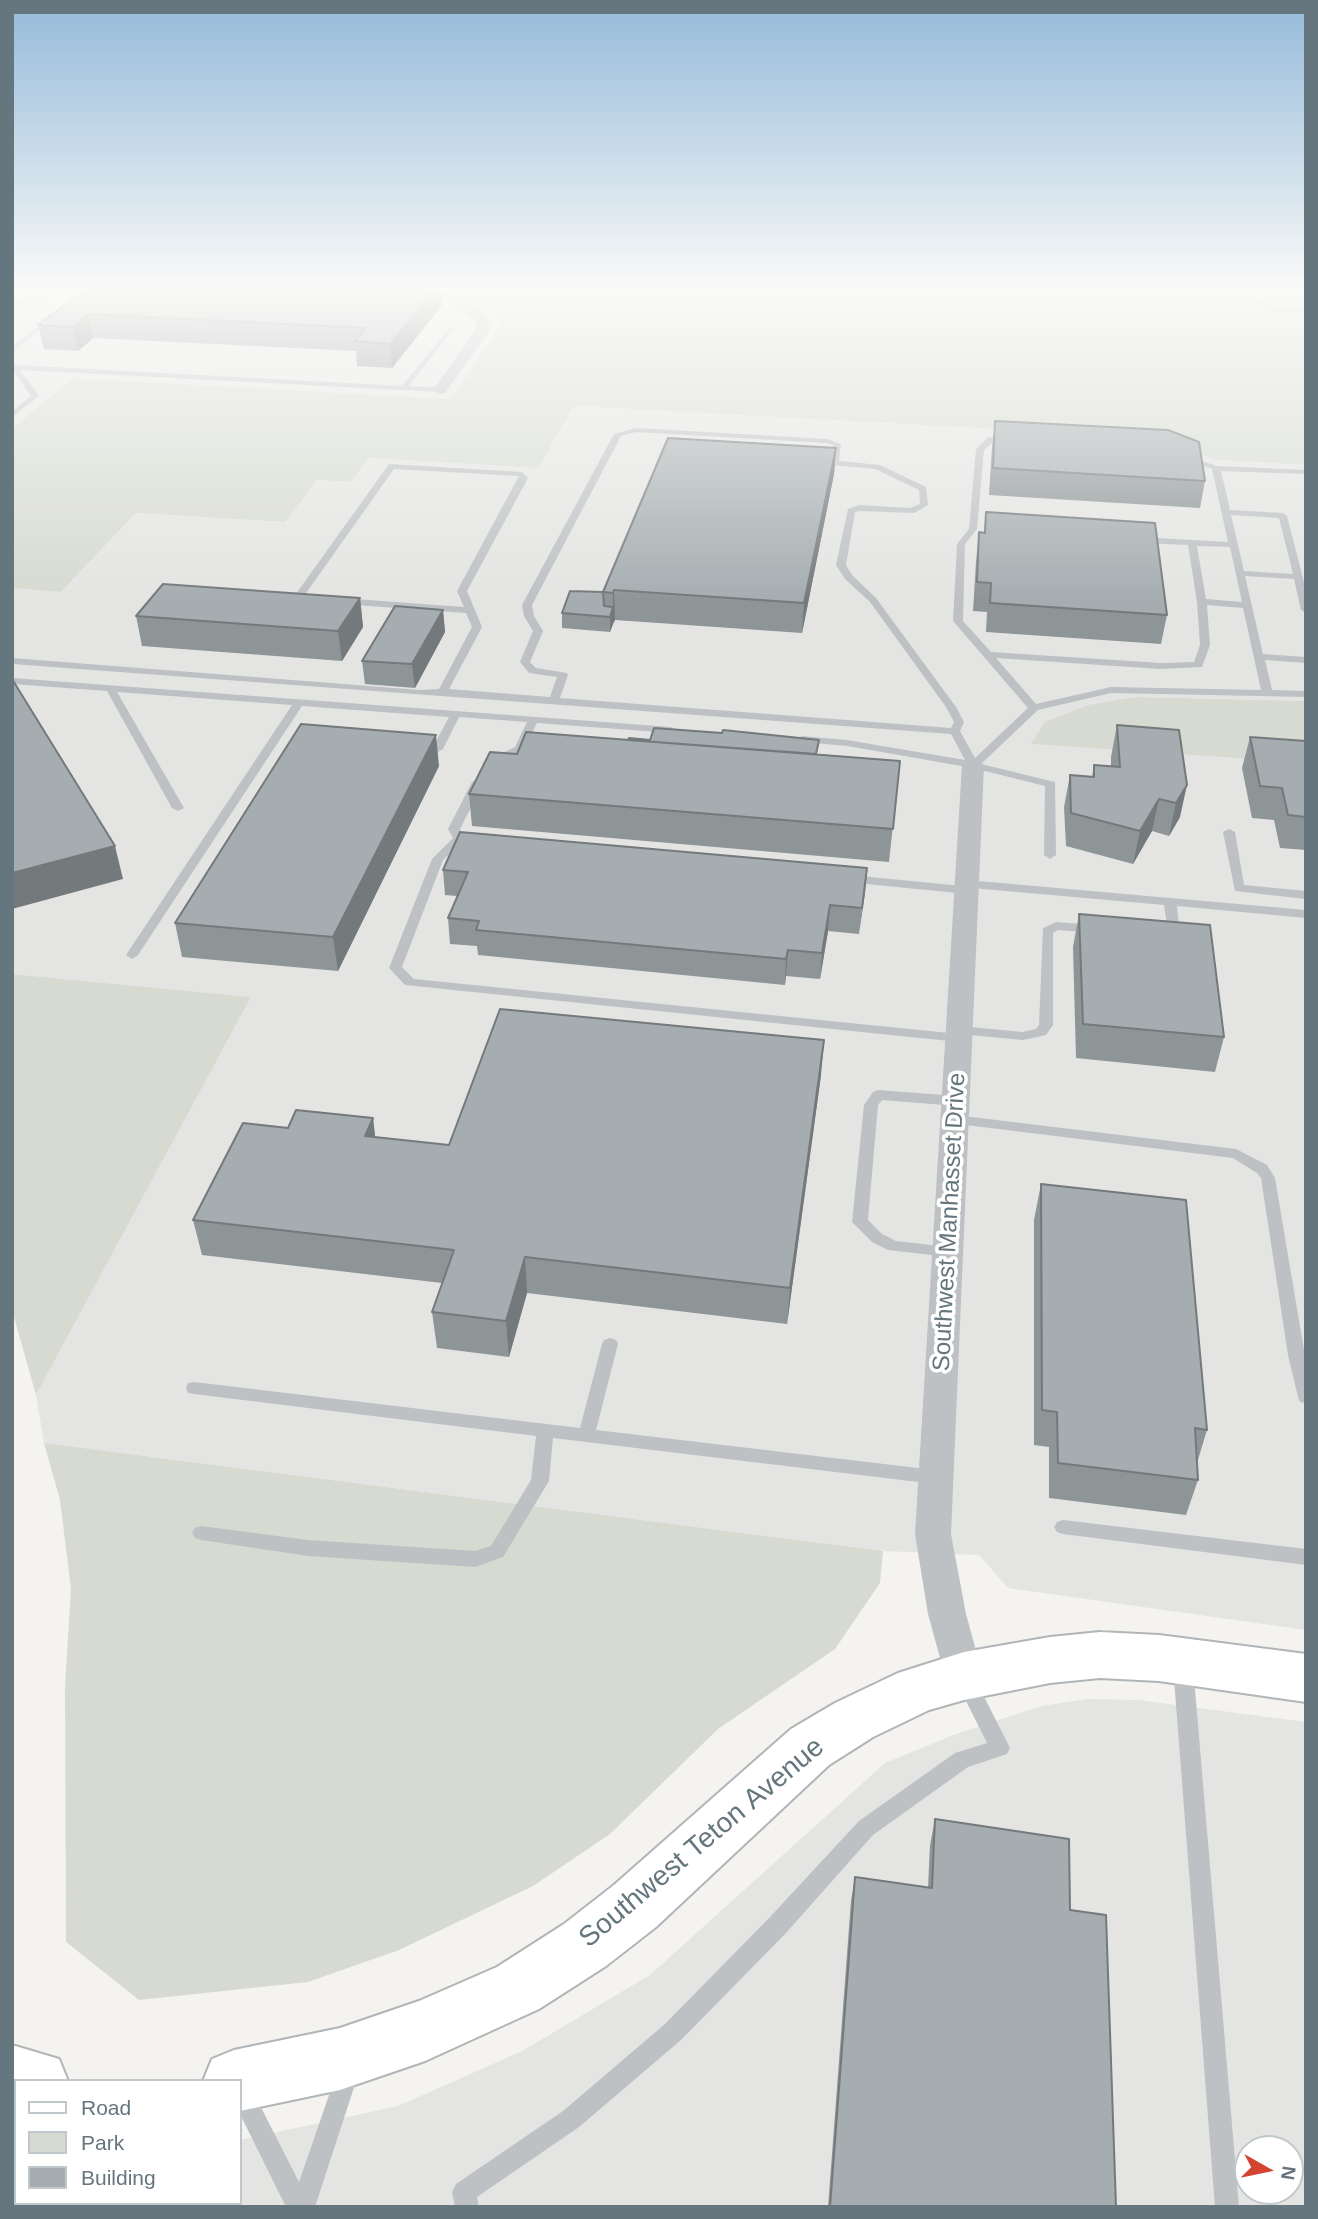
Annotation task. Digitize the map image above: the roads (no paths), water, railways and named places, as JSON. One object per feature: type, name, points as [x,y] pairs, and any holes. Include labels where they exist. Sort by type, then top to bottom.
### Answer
[{"type":"street","name":"Southwest Manhasset Drive","points":[[964,1675],[947,1614],[933,1534],[974,765]]},
{"type":"street","name":"Southwest Teton Avenue","points":[[242,2079],[355,2054],[425,2030],[518,1988],[585,1945],[635,1906],[810,1747],[854,1720],[904,1696],[964,1675],[1050,1660],[1100,1655],[1183,1662],[1306,1678]]},
{"type":"lane","points":[[12,415],[34,395]]},
{"type":"lane","points":[[554,700],[563,675],[533,671],[525,662],[538,631],[528,616],[527,605],[618,434],[636,430],[827,442],[837,444],[835,463],[877,467],[919,485],[925,493],[923,505],[911,511],[859,508],[850,512],[841,565],[848,577],[873,600],[951,707],[958,722],[955,731],[974,765]]},
{"type":"lane","points":[[1017,441],[991,439],[980,449],[973,529],[961,544],[958,621],[1034,708]]},
{"type":"lane","points":[[1173,453],[1216,468],[1306,472]]},
{"type":"lane","points":[[443,692],[477,627],[462,591],[524,478],[522,474],[392,466],[298,598],[469,610]]},
{"type":"lane","points":[[1216,468],[1267,692]]},
{"type":"lane","points":[[1226,512],[1283,516],[1306,610]]},
{"type":"lane","points":[[973,529],[987,530]]},
{"type":"lane","points":[[1124,539],[1233,545]]},
{"type":"lane","points":[[988,655],[1161,666],[1198,665],[1205,645],[1202,602],[1192,543]]},
{"type":"lane","points":[[1240,573],[1298,577]]},
{"type":"lane","points":[[1202,602],[1247,605]]},
{"type":"lane","points":[[1259,657],[1306,660]]},
{"type":"lane","points":[[12,661],[955,731]]},
{"type":"lane","points":[[12,681],[683,731]]},
{"type":"lane","points":[[110,688],[178,808]]},
{"type":"lane","points":[[974,765],[1034,708],[1111,690],[1306,694]]},
{"type":"lane","points":[[132,955],[299,702]]},
{"type":"lane","points":[[411,746],[438,749],[455,714]]},
{"type":"lane","points":[[459,839],[454,830],[488,764],[519,749],[533,719]]},
{"type":"lane","points":[[277,735],[291,737]]},
{"type":"lane","points":[[793,739],[847,743],[974,765],[1051,784],[1050,855]]},
{"type":"lane","points":[[1229,832],[1239,888],[1306,895]]},
{"type":"lane","points":[[486,842],[459,839],[438,859],[395,968],[410,982],[959,1034],[1023,1036],[1041,1032],[1046,1025],[1047,931],[1056,926],[1110,931]]},
{"type":"lane","points":[[841,878],[1306,914]]},
{"type":"lane","points":[[1150,934],[1164,935],[1172,930],[1170,902]]},
{"type":"lane","points":[[949,1252],[893,1246],[877,1238],[860,1222],[872,1105],[878,1096],[956,1110],[1021,1127],[1236,1154],[1262,1169],[1268,1178],[1296,1355],[1306,1397]]},
{"type":"lane","points":[[586,1435],[610,1344]]},
{"type":"lane","points":[[194,1388],[936,1477]]},
{"type":"lane","points":[[201,1533],[308,1548],[475,1559],[497,1552],[540,1481],[545,1430]]},
{"type":"lane","points":[[1063,1527],[1306,1558]]},
{"type":"lane","points":[[1183,1662],[1227,2207]]},
{"type":"lane","points":[[467,2207],[464,2192],[571,2119],[673,2032],[778,1925],[866,1828],[961,1760],[1000,1748],[964,1675]]},
{"type":"lane","points":[[301,2207],[355,2054]]},
{"type":"lane","points":[[242,2094],[301,2207]]}]
